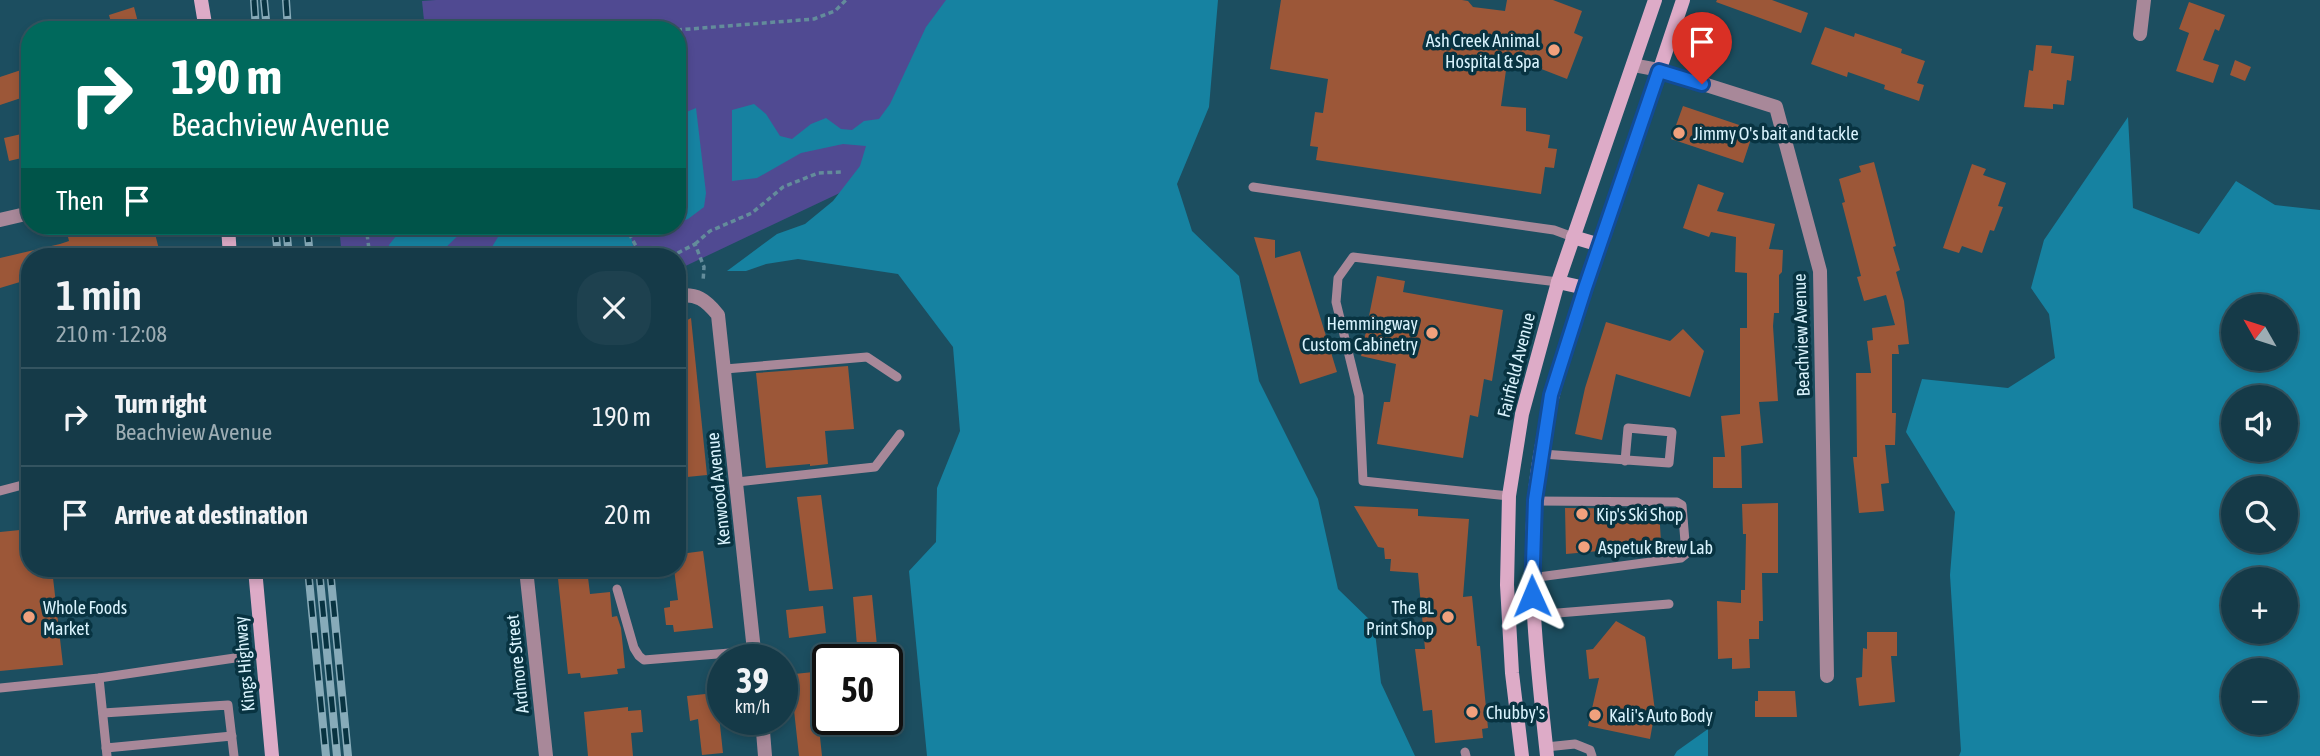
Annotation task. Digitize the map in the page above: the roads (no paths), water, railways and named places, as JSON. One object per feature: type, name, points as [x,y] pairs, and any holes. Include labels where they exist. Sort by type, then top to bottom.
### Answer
[{"type":"main road","points":[[201,0],[204,21]]},
{"type":"main road","name":"Fairfield Avenue","points":[[1522,756],[1512,673],[1507,585],[1509,496],[1522,414],[1558,282],[1655,0]]},
{"type":"main road","points":[[1546,751],[1531,578],[1535,500],[1551,395],[1684,0]]},
{"type":"main road","points":[[1573,237],[1600,245]]},
{"type":"main road","points":[[1558,282],[1585,288]]},
{"type":"main road","points":[[1509,496],[1535,500]]},
{"type":"main road","name":"Kings Highway","points":[[256,577],[272,756]]},
{"type":"street","points":[[2140,34],[2144,0]]},
{"type":"street","name":"Beachview Avenue","points":[[1633,65],[1776,107],[1820,271],[1827,676]]},
{"type":"street","points":[[0,220],[21,215]]},
{"type":"street","name":"Kenwood Avenue","points":[[686,295],[702,298],[718,315],[754,644]]},
{"type":"street","name":"Ardmore Street","points":[[527,577],[546,756]]},
{"type":"street","points":[[763,735],[765,756]]},
{"type":"lane","points":[[1253,187],[1554,230],[1573,237]]},
{"type":"lane","points":[[1509,496],[1363,481],[1359,396],[1336,302],[1338,278],[1353,257],[1558,282]]},
{"type":"lane","points":[[725,369],[867,357],[897,377]]},
{"type":"lane","points":[[1542,454],[1625,461],[1669,463],[1672,432],[1628,428],[1625,461]]},
{"type":"lane","points":[[737,482],[875,467],[900,434]]},
{"type":"lane","points":[[0,491],[21,485]]},
{"type":"lane","points":[[1531,578],[1682,558],[1686,554],[1682,505],[1677,502],[1535,500]]},
{"type":"lane","points":[[617,589],[634,648],[644,660],[707,657]]},
{"type":"lane","points":[[1534,615],[1670,604]]},
{"type":"lane","points":[[0,688],[99,678],[262,654]]},
{"type":"lane","points":[[99,678],[106,752],[232,736]]},
{"type":"lane","points":[[103,713],[228,705],[234,756]]},
{"type":"lane","points":[[1546,751],[1575,744],[1590,750],[1592,756]]},
{"type":"water","points":[[946,0],[1218,0],[1209,107],[1177,184],[1192,231],[1239,276],[1259,381],[1318,499],[1338,589],[1374,624],[1381,683],[1415,756],[927,756],[909,571],[936,542],[937,488],[960,431],[953,347],[898,274],[798,259],[766,264],[746,271],[727,271],[777,234],[805,224],[833,201],[860,166],[866,146],[843,144],[801,153],[757,178],[732,181],[732,110],[754,104],[766,114],[780,136],[792,139],[811,124],[826,118],[841,129],[852,130],[864,121],[879,119],[890,104],[926,27]]},
{"type":"water","points":[[696,108],[706,193],[704,207],[686,220],[686,112]]},
{"type":"water","points":[[2128,117],[2133,208],[2199,234],[2236,181],[2275,205],[2320,210],[2320,756],[1959,756],[1961,751],[1950,575],[1955,512],[1906,432],[1922,379],[2008,388],[2055,358],[2049,314],[2031,288],[2044,240]]},
{"type":"water","points":[[459,235],[445,248],[390,248],[396,236]]},
{"type":"water","points":[[631,235],[634,248],[491,248],[498,237]]},
{"type":"water","points":[[1708,729],[1708,756],[1674,756],[1677,751]]},
{"type":"railway","points":[[254,0],[255,21]]},
{"type":"railway","points":[[264,0],[266,21]]},
{"type":"railway","points":[[286,0],[287,21]]},
{"type":"railway","points":[[276,235],[277,248]]},
{"type":"railway","points":[[287,235],[288,248]]},
{"type":"railway","points":[[308,235],[309,248]]},
{"type":"railway","points":[[309,577],[326,756]]},
{"type":"railway","points":[[320,577],[337,756]]},
{"type":"railway","points":[[331,577],[348,756]]},
{"type":"place","name":"Ash Creek Animal Hospital & Spa","points":[[1554,50]]},
{"type":"place","name":"Jimmy O's bait and tackle","points":[[1679,133]]},
{"type":"place","name":"Hemmingway Custom Cabinetry","points":[[1432,333]]},
{"type":"place","name":"Kip's Ski Shop","points":[[1582,514]]},
{"type":"place","name":"Aspetuk Brew Lab","points":[[1584,547]]},
{"type":"place","name":"Whole Foods Market","points":[[29,617]]},
{"type":"place","name":"The BL Print Shop","points":[[1448,617]]},
{"type":"place","name":"Chubby's","points":[[1472,712]]},
{"type":"place","name":"Kali's Auto Body","points":[[1595,715]]}]
